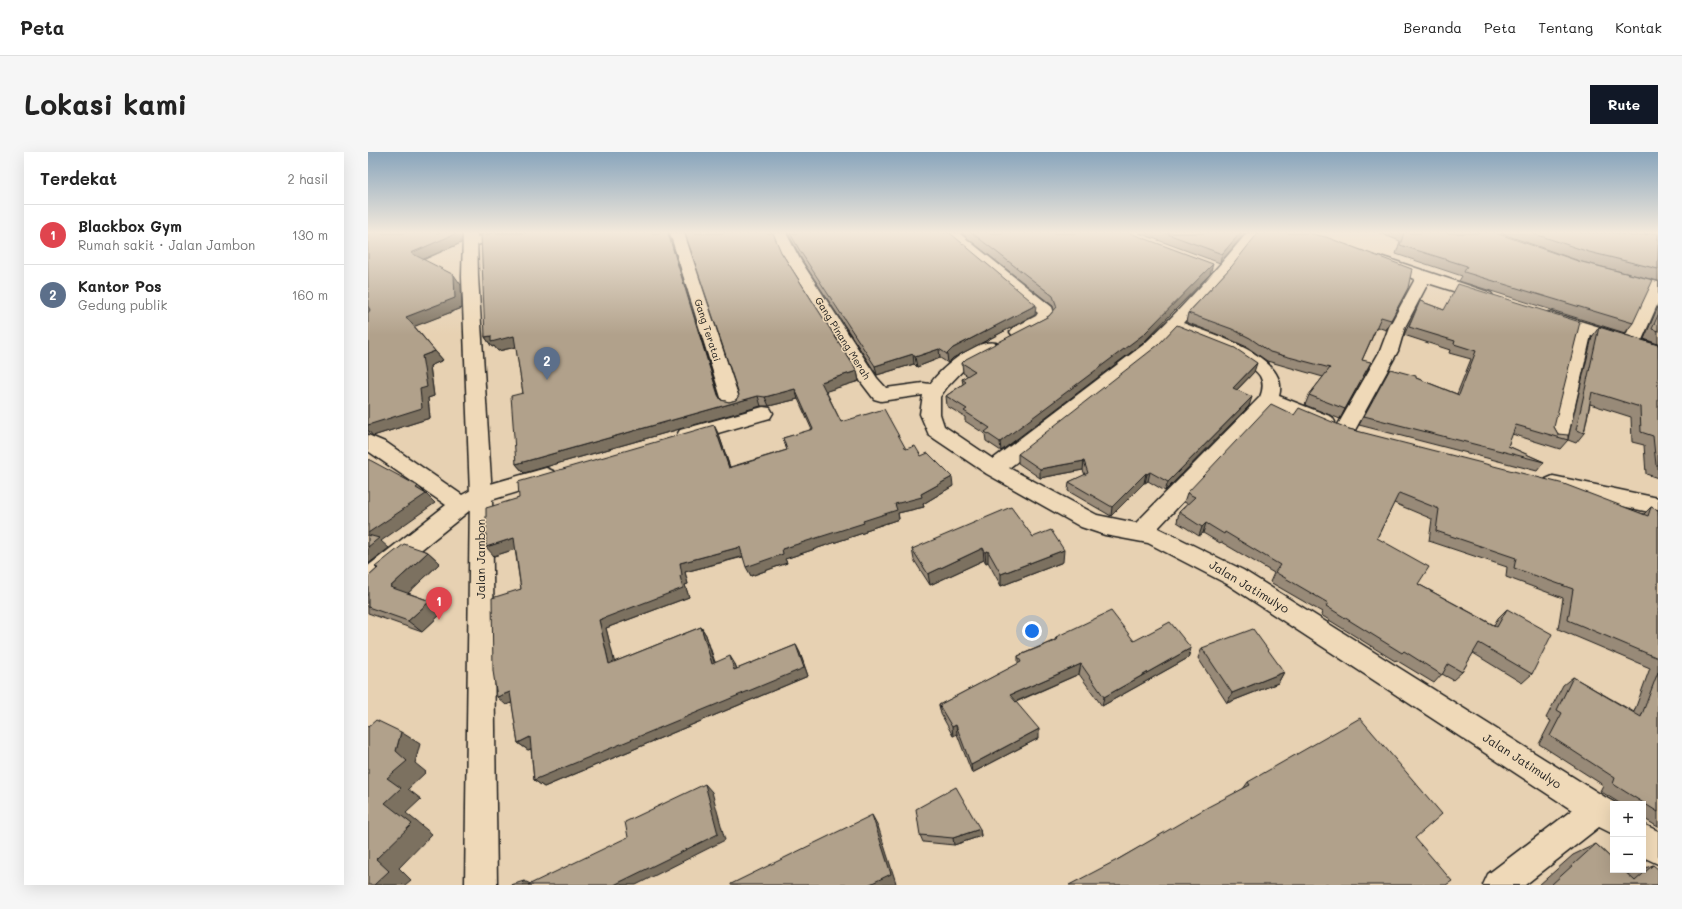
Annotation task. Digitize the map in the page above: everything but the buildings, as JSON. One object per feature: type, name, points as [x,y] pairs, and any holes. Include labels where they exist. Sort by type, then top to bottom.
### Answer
[{"type":"street","name":"Jalan Jambon","points":[[481,267],[471,500],[481,885]]},
{"type":"street","name":"Gang Teratai","points":[[688,267],[737,412]]},
{"type":"street","name":"Gang Pinang Merah","points":[[797,267],[870,382],[882,396],[923,389],[935,390]]},
{"type":"street","name":"Jalan Jatimulyo","points":[[993,267],[1046,311],[1047,316],[960,363],[940,383],[931,397],[930,414],[936,430],[994,469],[1102,527],[1140,533],[1166,541],[1235,577],[1605,814]]},
{"type":"street","points":[[994,469],[1149,349],[1167,332],[1217,267]]},
{"type":"street","points":[[1397,267],[1500,301]]},
{"type":"street","points":[[1606,274],[1658,287],[1632,342]]},
{"type":"street","points":[[1269,399],[1352,432],[1388,351],[1396,327],[1424,277]]},
{"type":"street","points":[[1538,313],[1658,351]]},
{"type":"street","points":[[1140,533],[1269,399],[1272,384],[1267,370],[1258,362],[1237,350],[1172,325]]},
{"type":"street","points":[[1558,436],[1584,327]]},
{"type":"street","points":[[672,439],[737,412],[762,413]]},
{"type":"street","points":[[368,442],[471,500]]},
{"type":"street","points":[[368,579],[471,500],[565,471]]},
{"type":"street","points":[[1539,481],[1658,506]]},
{"type":"street","points":[[1499,885],[1605,814]]},
{"type":"street","points":[[1646,841],[1658,849]]},
{"type":"place","name":"Kantor Pos","points":[[547,380]]},
{"type":"place","name":"Blackbox Gym","points":[[439,620]]}]
